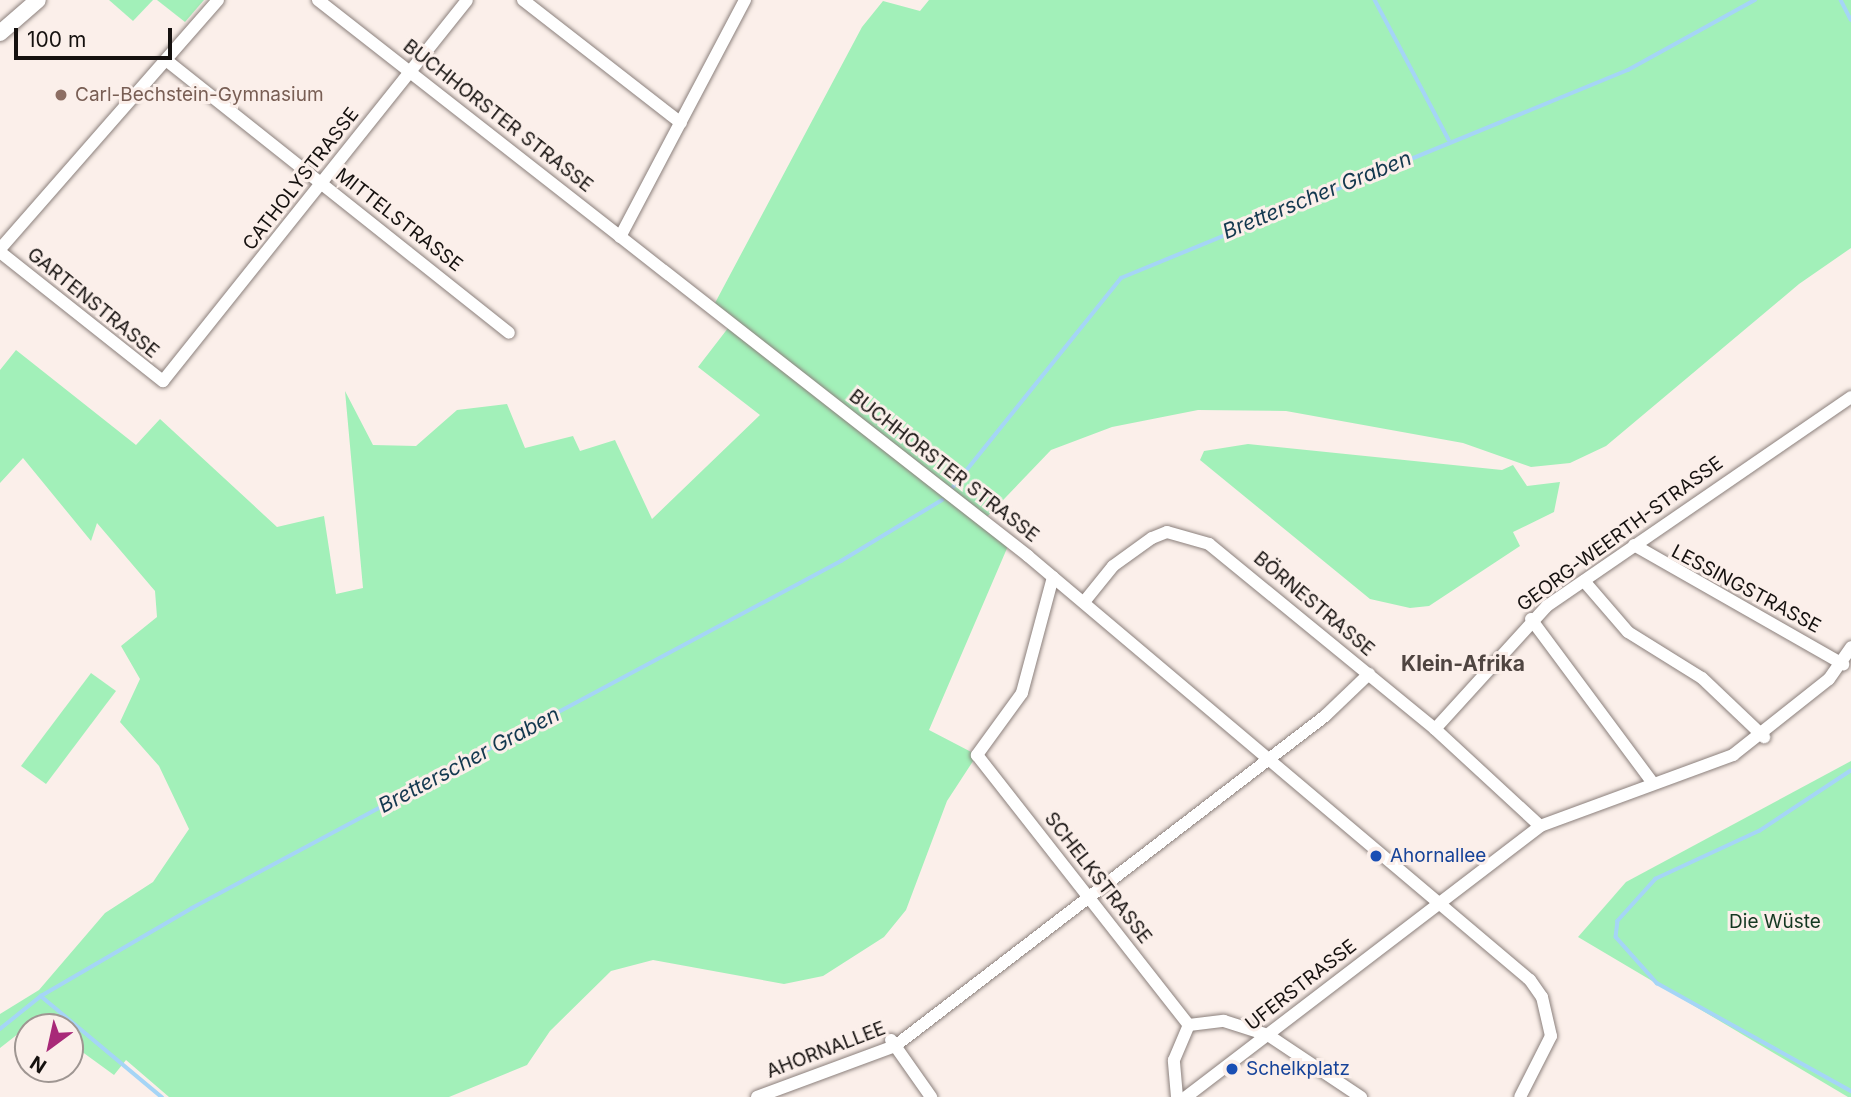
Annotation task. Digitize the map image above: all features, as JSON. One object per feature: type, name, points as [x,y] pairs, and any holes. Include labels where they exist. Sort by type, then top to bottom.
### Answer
[{"type":"main road","points":[[0,33],[38,0]]},
{"type":"street","points":[[0,251],[218,0]]},
{"type":"street","name":"BUCHHORSTER STRASSE","points":[[318,0],[958,500],[1084,602],[1530,980],[1542,997],[1551,1035],[1520,1097]]},
{"type":"street","name":"CATHOLYSTRASSE","points":[[163,381],[467,0]]},
{"type":"street","points":[[523,0],[681,123]]},
{"type":"street","points":[[620,237],[745,0]]},
{"type":"street","name":"MITTELSTRASSE","points":[[166,60],[509,332]]},
{"type":"street","name":"GARTENSTRASSE","points":[[0,251],[163,381]]},
{"type":"street","name":"GEORG-WEERTH-STRASSE","points":[[1435,729],[1531,619],[1634,545],[1850,399]]},
{"type":"street","name":"BÖRNESTRASSE","points":[[1084,602],[1133,549],[1167,532],[1186,535],[1223,553],[1435,729],[1540,826]]},
{"type":"street","name":"LESSINGSTRASSE","points":[[1634,545],[1843,664]]},
{"type":"street","name":"SCHELKSTRASSE","points":[[1053,577],[1022,693],[977,755],[1189,1025]]},
{"type":"street","points":[[1584,581],[1628,632],[1702,678],[1765,737]]},
{"type":"street","points":[[1531,619],[1653,783]]},
{"type":"street","points":[[1843,664],[1851,648]]},
{"type":"street","name":"UFERSTRASSE","points":[[1186,1097],[1437,901],[1540,826],[1733,755],[1765,737],[1843,664]]},
{"type":"street","name":"AHORNALLEE","points":[[757,1097],[893,1043],[1268,758],[1369,674]]},
{"type":"street","points":[[1177,1097],[1174,1060],[1189,1025],[1224,1021],[1268,1035],[1361,1097]]},
{"type":"street","points":[[893,1043],[931,1097]]},
{"type":"green space","points":[[109,0],[153,0],[133,21]]},
{"type":"green space","points":[[157,0],[204,0],[185,22]]},
{"type":"green space","points":[[929,0],[1851,0],[1851,248],[1799,284],[1606,446],[1570,463],[1531,467],[1463,443],[1286,411],[1198,410],[1112,427],[1051,450],[983,521],[1008,546],[929,730],[977,755],[947,801],[906,910],[884,937],[823,976],[784,984],[653,960],[611,971],[550,1031],[527,1065],[449,1097],[169,1097],[126,1060],[114,1075],[84,1053],[84,1013],[14,1013],[14,1037],[0,1048],[0,1014],[39,990],[105,913],[153,882],[189,829],[159,766],[120,722],[140,679],[121,646],[157,617],[155,591],[97,523],[91,541],[23,458],[0,483],[0,370],[16,350],[136,445],[160,419],[277,527],[324,516],[336,594],[363,588],[345,391],[373,445],[416,446],[457,410],[507,404],[525,448],[573,436],[580,451],[615,440],[652,519],[760,415],[698,367],[735,319],[715,303],[862,27],[883,1],[920,11]]},
{"type":"green space","points":[[1248,444],[1502,470],[1513,465],[1527,486],[1560,482],[1554,512],[1513,532],[1520,546],[1429,606],[1410,608],[1370,599],[1200,460],[1204,451]]},
{"type":"green space","points":[[91,673],[116,691],[46,784],[21,766]]},
{"type":"green space","name":"Die Wüste","points":[[1851,761],[1851,1097],[1848,1097],[1578,937],[1626,882]]},
{"type":"waterway","points":[[1375,0],[1449,140]]},
{"type":"waterway","name":"Bretterscher Graben","points":[[953,487],[1121,278],[1628,70],[1755,0]]},
{"type":"waterway","points":[[1841,0],[1851,20]]},
{"type":"waterway","name":"Bretterscher Graben","points":[[0,1029],[41,996],[192,908],[841,561],[942,500]]},
{"type":"waterway","points":[[1851,771],[1760,831],[1656,879],[1618,921],[1616,937],[1657,983],[1851,1091]]},
{"type":"waterway","points":[[41,996],[162,1097]]},
{"type":"place","name":"Carl-Bechstein-Gymnasium","points":[[61,95]]},
{"type":"place","name":"Ahornallee","points":[[1376,856]]},
{"type":"place","name":"Schelkplatz","points":[[1232,1069]]},
{"type":"district","name":"Klein-Afrika","points":[[1463,664]]}]
